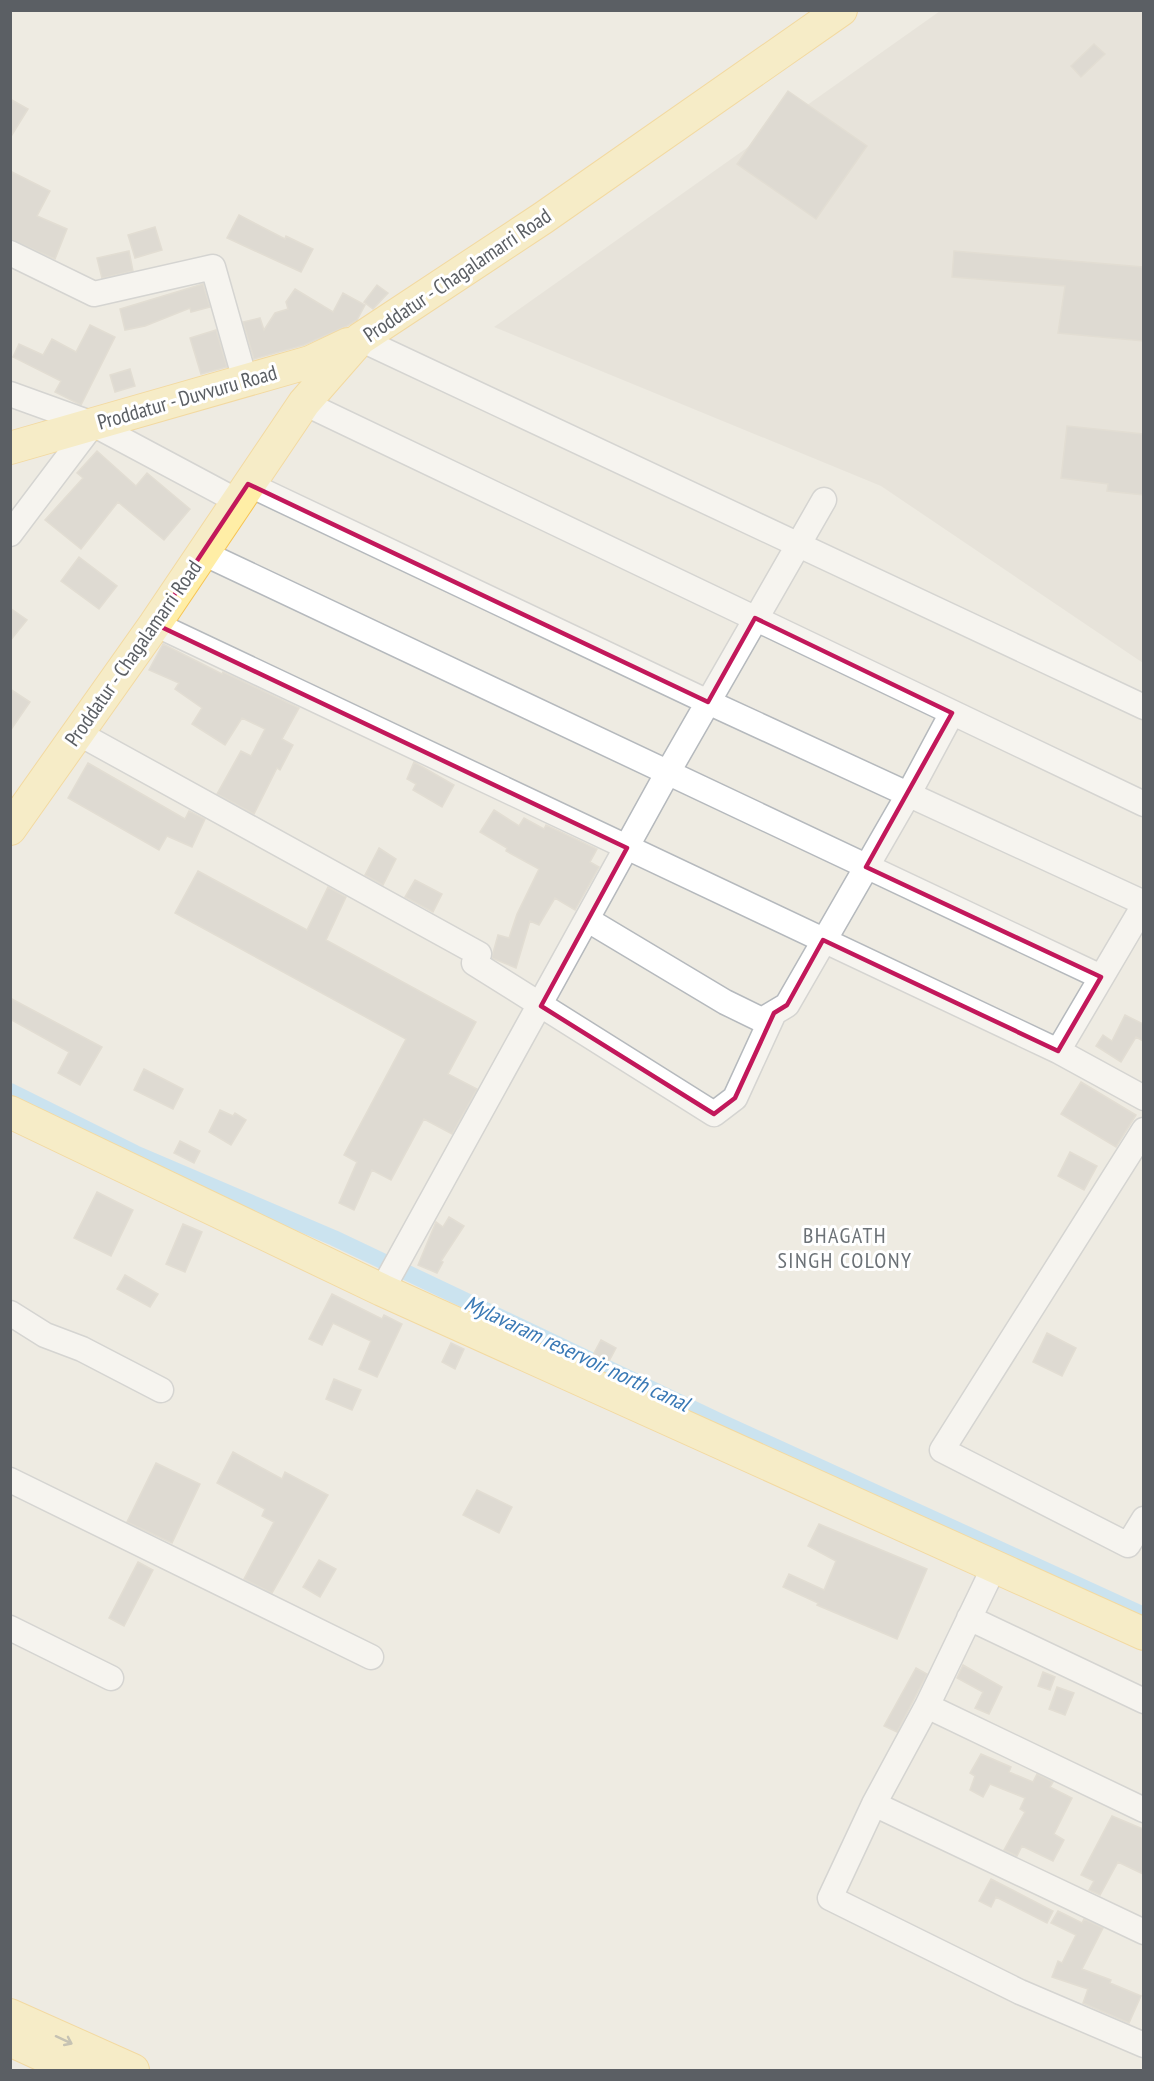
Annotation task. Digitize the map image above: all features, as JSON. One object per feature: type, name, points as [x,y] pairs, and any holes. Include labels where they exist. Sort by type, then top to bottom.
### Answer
[{"type":"main road","name":"Proddatur - Chagalamarri Road","points":[[10,829],[155,624],[304,403],[360,339],[543,218],[841,10]]},
{"type":"main road","name":"Proddatur - Duvvuru Road","points":[[10,448],[310,362],[360,339]]},
{"type":"main road","points":[[10,1112],[382,1290],[1143,1634]]},
{"type":"main road","points":[[10,2015],[133,2070]]},
{"type":"main road","points":[[10,2040],[75,2070]]},
{"type":"street","points":[[10,253],[93,294],[213,267],[245,380]]},
{"type":"street","points":[[360,339],[1143,707]]},
{"type":"street","points":[[10,394],[93,424],[708,702],[1143,904],[1058,1051]]},
{"type":"street","points":[[304,403],[1143,804]]},
{"type":"street","points":[[10,534],[93,424]]},
{"type":"street","points":[[382,1290],[541,1006],[668,772],[824,500]]},
{"type":"street","points":[[203,553],[1101,977]]},
{"type":"street","points":[[155,624],[1058,1051],[1143,1098]]},
{"type":"street","points":[[588,920],[735,1007],[762,1020],[787,1005],[908,795],[952,712]]},
{"type":"street","points":[[78,733],[477,958],[541,1006],[714,1114],[735,1098],[774,1013]]},
{"type":"street","points":[[1143,1130],[942,1450],[1128,1545],[1143,1519]]},
{"type":"street","points":[[10,1313],[45,1335],[82,1349],[161,1390]]},
{"type":"street","points":[[10,1480],[371,1657]]},
{"type":"street","points":[[994,1567],[927,1706],[874,1804],[830,1898],[1020,1992],[1143,2045]]},
{"type":"street","points":[[969,1618],[1143,1701]]},
{"type":"street","points":[[10,1628],[111,1678]]},
{"type":"street","points":[[927,1706],[1143,1809]]},
{"type":"street","points":[[874,1804],[1143,1932]]},
{"type":"highlighted area","points":[[248,484],[708,702],[755,618],[952,713],[866,867],[1101,977],[1058,1051],[823,940],[787,1005],[774,1013],[735,1098],[714,1114],[541,1006],[627,848],[155,624]]},
{"type":"shaded area","points":[[940,11],[1143,11],[1143,663],[881,486],[494,327]]},
{"type":"building","points":[[1094,44],[1105,54],[1081,77],[1071,66]]},
{"type":"building","points":[[788,91],[867,146],[816,219],[737,164]]},
{"type":"building","points":[[10,99],[28,109],[10,138]]},
{"type":"building","points":[[10,171],[50,191],[37,216],[67,229],[55,259],[10,239]]},
{"type":"building","points":[[239,215],[285,239],[286,236],[313,249],[301,272],[227,238]]},
{"type":"building","points":[[155,227],[162,250],[135,258],[128,235]]},
{"type":"building","points":[[129,251],[133,271],[102,278],[97,258]]},
{"type":"building","points":[[954,251],[1143,267],[1143,341],[1058,333],[1065,286],[952,277]]},
{"type":"building","points":[[203,284],[210,307],[191,312],[190,308],[145,326],[125,330],[120,309]]},
{"type":"building","points":[[377,285],[388,293],[373,309],[364,302]]},
{"type":"building","points":[[295,289],[333,312],[343,293],[365,305],[357,320],[347,326],[304,345],[254,359],[243,322],[260,318],[264,330],[275,313],[288,309],[286,302]]},
{"type":"building","points":[[90,325],[115,337],[81,405],[55,392],[61,381],[13,357],[19,344],[43,355],[52,339],[76,352]]},
{"type":"building","points":[[216,330],[227,367],[201,374],[190,338]]},
{"type":"building","points":[[130,369],[135,386],[115,392],[110,375]]},
{"type":"building","points":[[1067,426],[1143,434],[1143,495],[1107,491],[1108,484],[1061,478]]},
{"type":"building","points":[[97,451],[136,486],[147,473],[190,509],[164,540],[118,502],[81,549],[45,520],[83,478],[77,473]]},
{"type":"building","points":[[79,557],[117,586],[99,609],[61,581]]},
{"type":"building","points":[[10,608],[27,620],[10,641]]},
{"type":"building","points":[[163,644],[222,674],[223,672],[299,708],[282,739],[293,745],[280,770],[277,768],[254,814],[217,794],[241,751],[251,756],[265,729],[242,718],[225,745],[192,724],[202,708],[175,689],[179,683],[149,670]]},
{"type":"building","points":[[10,689],[30,702],[10,731]]},
{"type":"building","points":[[414,762],[454,785],[442,807],[413,790],[416,784],[407,779]]},
{"type":"building","points":[[88,763],[185,819],[189,811],[205,819],[192,847],[167,836],[159,850],[68,798]]},
{"type":"building","points":[[494,810],[519,826],[524,818],[544,829],[546,825],[597,849],[590,862],[599,867],[575,910],[555,898],[539,925],[530,921],[516,968],[492,958],[493,953],[498,935],[509,938],[517,914],[539,869],[506,851],[507,848],[480,832]]},
{"type":"building","points":[[379,848],[396,859],[383,885],[365,875]]},
{"type":"building","points":[[198,871],[307,930],[328,887],[346,897],[326,940],[476,1022],[448,1074],[477,1089],[452,1134],[424,1119],[391,1180],[372,1170],[354,1210],[339,1203],[357,1162],[344,1155],[406,1039],[175,913]]},
{"type":"building","points":[[415,880],[442,894],[433,912],[405,897]]},
{"type":"building","points":[[10,998],[102,1047],[80,1085],[58,1073],[69,1052],[10,1019]]},
{"type":"building","points":[[1125,1015],[1143,1024],[1143,1041],[1136,1037],[1121,1062],[1096,1046],[1103,1035],[1112,1041]]},
{"type":"building","points":[[144,1069],[183,1089],[173,1109],[134,1090]]},
{"type":"building","points":[[1081,1082],[1136,1115],[1116,1147],[1061,1114]]},
{"type":"building","points":[[220,1110],[233,1116],[235,1113],[246,1120],[231,1145],[209,1132]]},
{"type":"building","points":[[180,1141],[200,1151],[194,1163],[174,1153]]},
{"type":"building","points":[[1070,1152],[1097,1166],[1084,1190],[1058,1176]]},
{"type":"building","points":[[97,1192],[133,1210],[111,1256],[74,1238]]},
{"type":"building","points":[[449,1217],[464,1226],[441,1261],[443,1262],[437,1273],[418,1265],[436,1222],[443,1227]]},
{"type":"building","points":[[183,1224],[202,1232],[185,1272],[166,1264]]},
{"type":"building","points":[[125,1275],[158,1294],[150,1307],[117,1289]]},
{"type":"building","points":[[332,1294],[382,1319],[384,1315],[402,1324],[377,1377],[359,1369],[371,1341],[333,1323],[322,1345],[309,1339]]},
{"type":"building","points":[[1047,1333],[1076,1348],[1062,1376],[1033,1362]]},
{"type":"building","points":[[601,1340],[616,1348],[608,1363],[593,1355]]},
{"type":"building","points":[[451,1343],[464,1349],[455,1369],[442,1362]]},
{"type":"building","points":[[334,1379],[361,1390],[352,1410],[326,1399]]},
{"type":"building","points":[[233,1452],[282,1479],[285,1472],[328,1495],[272,1593],[244,1579],[274,1522],[262,1516],[265,1509],[217,1483]]},
{"type":"building","points":[[156,1463],[200,1484],[172,1543],[127,1522]]},
{"type":"building","points":[[477,1490],[512,1507],[499,1533],[463,1515]]},
{"type":"building","points":[[819,1524],[927,1569],[897,1639],[817,1605],[818,1603],[783,1587],[789,1574],[824,1590],[836,1561],[808,1546]]},
{"type":"building","points":[[319,1560],[336,1569],[320,1597],[303,1587]]},
{"type":"building","points":[[138,1562],[153,1570],[124,1626],[109,1618]]},
{"type":"building","points":[[963,1665],[1002,1687],[989,1714],[975,1708],[983,1692],[957,1678]]},
{"type":"building","points":[[916,1668],[927,1674],[897,1732],[884,1726]]},
{"type":"building","points":[[1043,1672],[1055,1677],[1050,1690],[1038,1686]]},
{"type":"building","points":[[1057,1687],[1074,1693],[1065,1715],[1049,1709]]},
{"type":"building","points":[[981,1754],[1011,1767],[1009,1772],[1033,1782],[1037,1774],[1053,1782],[1050,1787],[1072,1798],[1054,1834],[1064,1840],[1053,1861],[1022,1846],[1017,1856],[1004,1850],[1025,1812],[1020,1809],[1025,1798],[990,1784],[983,1797],[970,1790],[975,1776],[970,1773]]},
{"type":"building","points":[[1112,1816],[1143,1829],[1143,1874],[1118,1862],[1100,1895],[1089,1890],[1094,1881],[1081,1875]]},
{"type":"building","points":[[991,1879],[1053,1911],[1047,1923],[996,1897],[991,1907],[979,1901]]},
{"type":"building","points":[[1058,1911],[1082,1923],[1084,1919],[1103,1928],[1082,1969],[1111,1980],[1110,1983],[1141,1996],[1129,2023],[1083,2003],[1088,1989],[1052,1977],[1058,1961],[1062,1963],[1076,1935],[1051,1923]]},
{"type":"waterway","name":"Mylavaram reservoir north canal","points":[[10,1091],[135,1153],[334,1238],[719,1421],[1144,1615]]},
{"type":"district","name":"BHAGATH SINGH COLONY","points":[[845,1248]]}]
